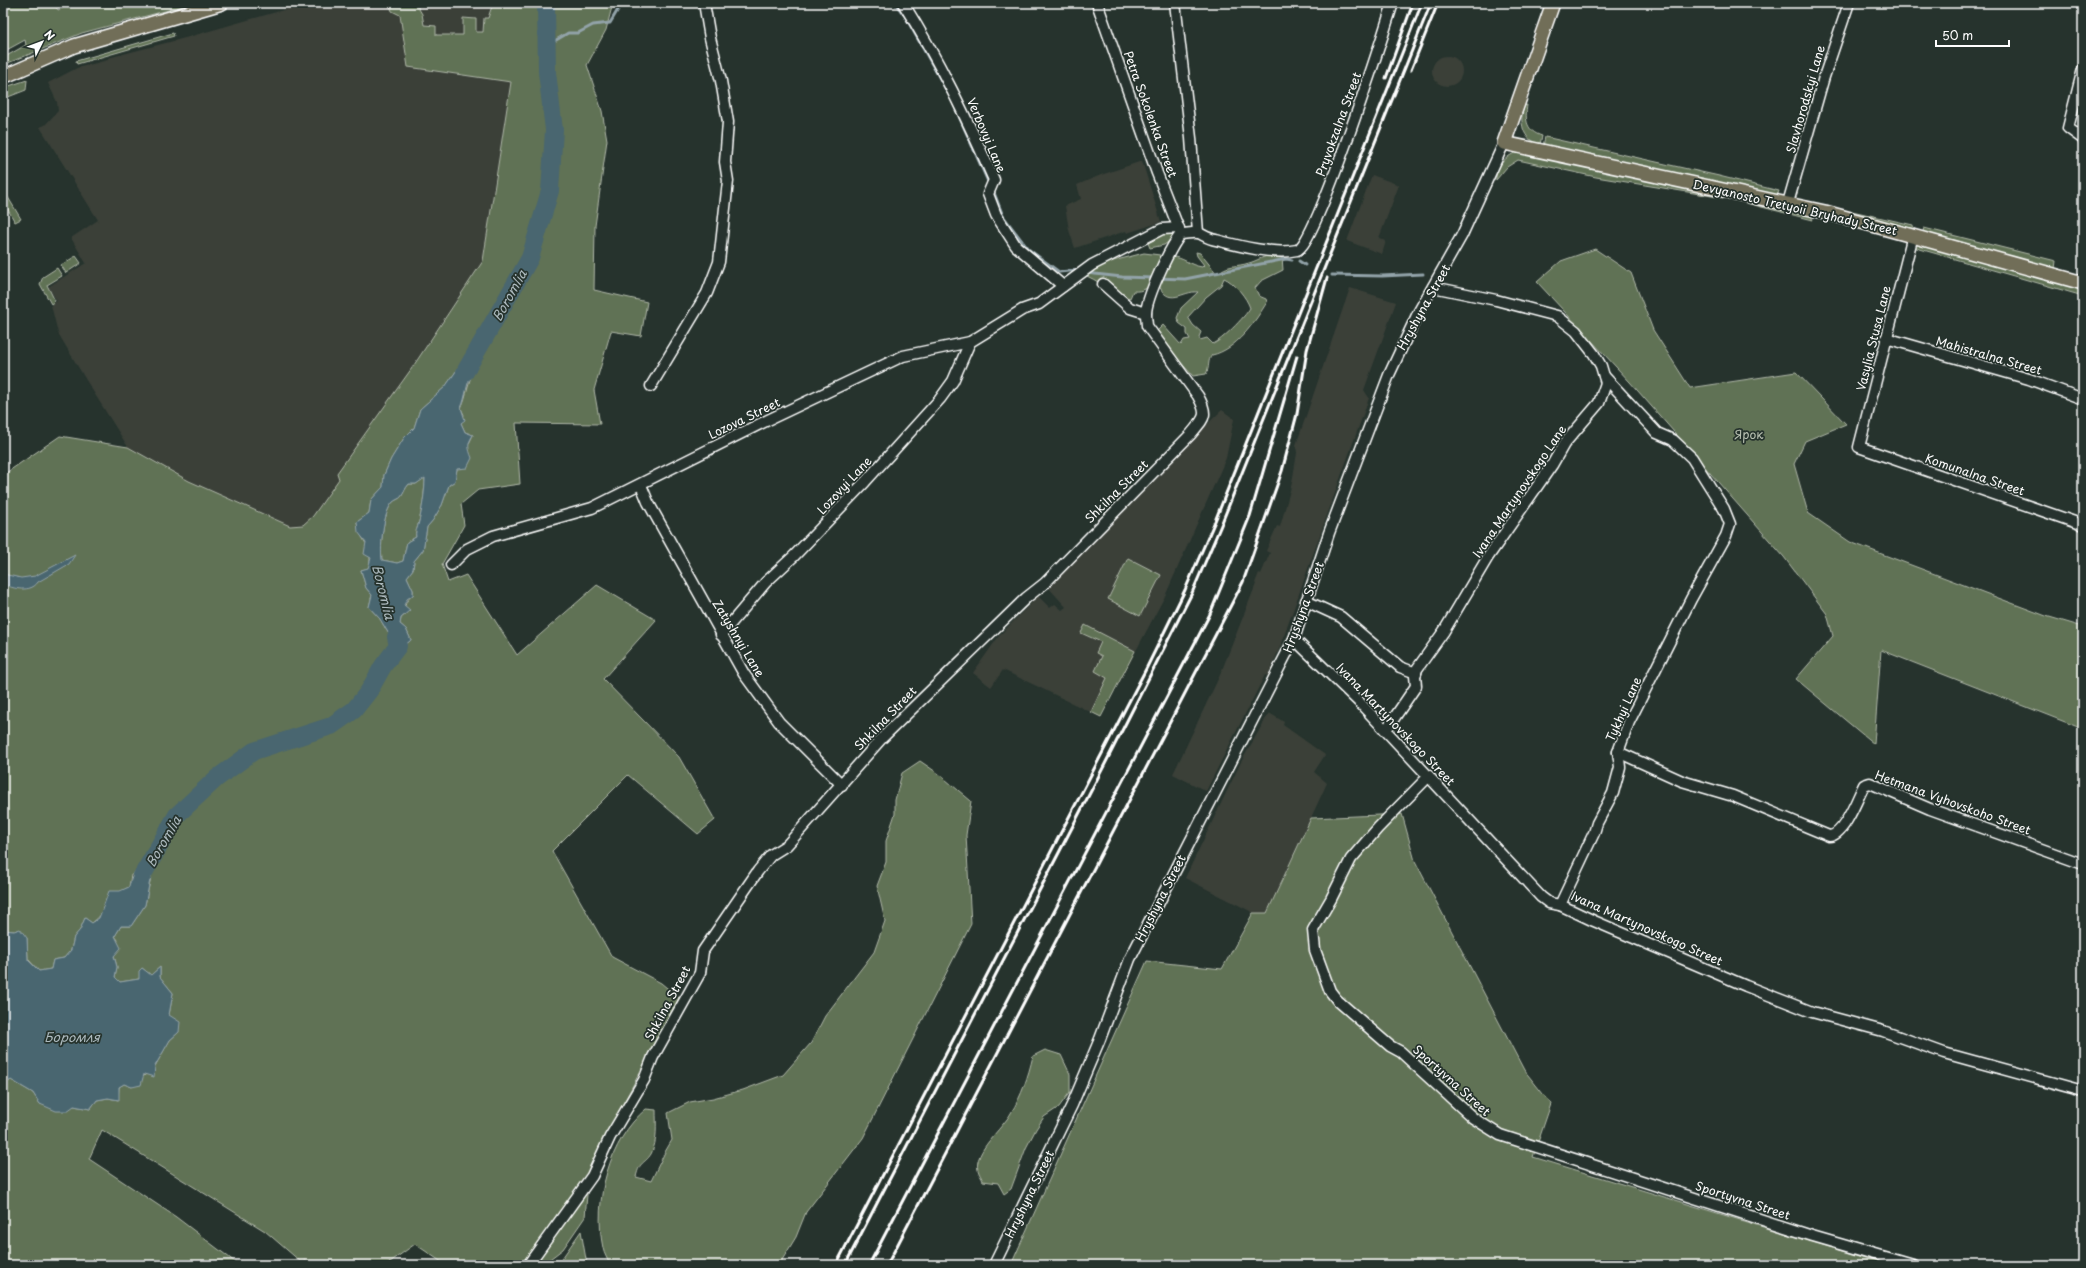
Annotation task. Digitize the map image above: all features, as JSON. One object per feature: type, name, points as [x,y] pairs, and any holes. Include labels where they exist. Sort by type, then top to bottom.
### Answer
[{"type":"main road","points":[[3,77],[74,46],[189,11],[222,3]]},
{"type":"main road","name":"Hryshyna Street","points":[[1504,142],[1553,3]]},
{"type":"main road","name":"Devyanosto Tretyoii Bryhady Street","points":[[1504,142],[1788,203],[1913,235],[2083,283]]},
{"type":"street","points":[[651,386],[706,293],[718,262],[728,181],[725,162],[728,122],[721,81],[710,38],[704,3]]},
{"type":"street","name":"Verbovyi Lane","points":[[903,3],[951,86],[994,180],[988,194],[996,216],[1016,246],[1064,286]]},
{"type":"street","name":"Petra Sokolenka Street","points":[[1097,3],[1157,173],[1180,231]]},
{"type":"street","points":[[1175,3],[1191,138],[1198,233]]},
{"type":"street","name":"Pryvokzalna Street","points":[[1198,233],[1204,237],[1244,246],[1280,251],[1298,250],[1315,225],[1360,102],[1393,3]]},
{"type":"street","name":"Slavhorodskyi Lane","points":[[1788,203],[1824,77],[1849,3]]},
{"type":"street","points":[[2083,69],[2068,123],[2068,128],[2083,139]]},
{"type":"street","name":"Hryshyna Street","points":[[994,1265],[1072,1105],[1100,1039],[1130,959],[1294,639],[1329,533],[1389,375],[1410,329],[1462,235],[1504,142]]},
{"type":"street","name":"Lozova Street","points":[[451,566],[468,549],[493,536],[577,514],[641,485],[768,420],[903,356],[970,342],[1022,310],[1039,304],[1092,265],[1162,229],[1198,233]]},
{"type":"street","points":[[1103,284],[1130,308],[1146,313],[1157,280],[1180,231]]},
{"type":"street","name":"Vasylia Stusa Lane","points":[[1859,447],[1913,235]]},
{"type":"street","name":"Ivana Martynovskogo Lane","points":[[1386,730],[1416,686],[1416,673],[1444,632],[1488,557],[1552,465],[1564,444],[1599,403],[1604,393],[1606,384],[1601,366],[1586,343],[1576,331],[1557,316],[1503,302],[1433,287]]},
{"type":"street","name":"Shkilna Street","points":[[528,1265],[592,1176],[610,1137],[644,1080],[653,1057],[700,973],[703,951],[758,871],[771,855],[787,845],[882,738],[1021,603],[1045,583],[1191,434],[1204,417],[1205,408],[1198,396],[1181,370],[1154,338],[1147,326],[1146,313]]},
{"type":"street","name":"Mahistralna Street","points":[[1886,338],[2029,379],[2083,399]]},
{"type":"street","name":"Lozovyi Lane","points":[[722,635],[766,582],[794,556],[865,482],[940,399],[953,381],[970,342]]},
{"type":"street","name":"Tykhyi Lane","points":[[1560,905],[1594,833],[1596,823],[1613,792],[1620,767],[1618,752],[1629,722],[1729,529],[1730,524],[1724,509],[1692,458],[1672,440],[1657,433],[1604,376]]},
{"type":"street","name":"Komunalna Street","points":[[1859,447],[2083,525]]},
{"type":"street","name":"Zatyshnyi Lane","points":[[641,485],[648,502],[744,674],[779,722],[842,784]]},
{"type":"street","points":[[1306,601],[1341,617],[1400,667],[1416,673]]},
{"type":"street","name":"Ivana Martynovskogo Street","points":[[1294,639],[1386,730],[1541,897],[1549,903],[1560,905],[1746,986],[1812,1012],[1861,1024],[1944,1053],[2083,1091]]},
{"type":"street","name":"Hetmana Vyhovskoho Street","points":[[1618,752],[1682,781],[1733,796],[1828,836],[1833,836],[1839,831],[1849,816],[1864,785],[1870,783],[1930,809],[2083,864]]},
{"type":"street","name":"Sportyvna Street","points":[[1429,776],[1378,828],[1351,859],[1324,913],[1313,930],[1315,950],[1330,991],[1337,1000],[1390,1046],[1401,1052],[1473,1118],[1500,1135],[1812,1236],[1912,1265]]},
{"type":"shaded area","points":[[308,3],[389,3],[392,11],[400,15],[409,67],[511,82],[483,262],[412,368],[338,473],[340,479],[313,516],[303,526],[290,526],[189,481],[128,447],[86,380],[58,333],[51,305],[57,301],[48,287],[86,263],[71,238],[98,220],[40,127],[45,125],[58,111],[57,102],[48,83],[77,68],[108,60],[108,58]]},
{"type":"shaded area","points":[[407,3],[493,3],[488,18],[484,18],[483,32],[476,32],[463,18],[463,35],[436,35],[436,26],[424,25],[422,14]]},
{"type":"shaded area","points":[[1447,56],[1458,60],[1462,71],[1458,82],[1447,86],[1436,82],[1432,71],[1436,60]]},
{"type":"shaded area","points":[[1142,161],[1161,222],[1127,233],[1126,231],[1075,248],[1069,230],[1065,206],[1081,199],[1077,185]]},
{"type":"shaded area","points":[[1372,175],[1399,185],[1379,238],[1386,241],[1382,254],[1347,241]]},
{"type":"shaded area","points":[[1350,288],[1396,302],[1364,390],[1369,398],[1280,647],[1268,676],[1265,675],[1206,791],[1173,774],[1220,675],[1259,573],[1261,574],[1270,553],[1266,551],[1277,526],[1280,527],[1292,483],[1297,453],[1296,445]]},
{"type":"shaded area","points":[[1222,410],[1234,419],[1226,458],[1166,594],[1101,717],[1003,670],[991,687],[973,673],[999,636],[1038,596],[1050,608],[1055,604],[1062,610],[1066,607],[1048,587],[1166,464]]},
{"type":"shaded area","points":[[1269,713],[1284,722],[1283,725],[1325,755],[1314,772],[1327,783],[1267,913],[1254,913],[1185,878],[1241,762]]},
{"type":"green space","points":[[3,3],[53,3],[58,10],[66,6],[65,3],[195,3],[82,33],[3,65],[3,58],[26,45],[25,40],[3,52]]},
{"type":"green space","points":[[389,3],[416,4],[422,14],[424,25],[436,26],[436,35],[463,35],[463,18],[476,19],[476,32],[483,32],[484,18],[488,18],[493,3],[613,3],[606,30],[587,65],[602,111],[607,140],[595,226],[594,290],[647,302],[641,336],[611,331],[594,390],[600,424],[516,423],[520,484],[478,490],[461,504],[464,525],[442,564],[448,582],[466,575],[517,655],[597,585],[656,620],[603,679],[679,757],[715,820],[698,834],[628,775],[552,851],[612,957],[661,983],[679,998],[612,1125],[589,1173],[585,1217],[563,1249],[542,1265],[446,1265],[415,1244],[386,1265],[311,1265],[305,1260],[301,1262],[265,1231],[102,1130],[89,1159],[176,1217],[239,1265],[3,1265],[3,1085],[11,1080],[33,1093],[40,1104],[74,1106],[90,1109],[97,1100],[108,1098],[118,1100],[119,1087],[124,1084],[132,1087],[155,1066],[170,1040],[179,1032],[169,1015],[173,993],[160,977],[160,967],[151,975],[142,968],[139,979],[120,982],[115,978],[117,967],[114,955],[118,940],[115,936],[121,926],[131,926],[145,905],[152,872],[131,875],[129,887],[118,894],[97,919],[92,923],[85,918],[80,930],[74,937],[71,950],[64,958],[53,960],[51,969],[39,971],[28,959],[27,938],[14,931],[3,930],[3,475],[60,436],[128,447],[189,481],[290,526],[303,525],[313,516],[339,479],[337,473],[412,368],[483,261],[511,82],[408,67],[400,15],[392,11]],"holes":[[[466,357],[478,366],[474,371],[461,408],[464,415],[461,423],[465,432],[473,435],[457,469],[455,481],[449,485],[442,505],[427,527],[423,550],[414,561],[413,569],[407,577],[413,590],[413,595],[406,603],[406,614],[401,618],[400,624],[406,629],[411,640],[390,658],[393,641],[380,619],[369,607],[372,595],[366,588],[361,570],[369,568],[370,553],[360,534],[357,522],[369,513],[371,500],[383,487],[384,475],[391,459],[404,438],[414,428],[420,409],[445,387]]]},
{"type":"green space","points":[[173,33],[174,36],[77,64],[76,61]]},
{"type":"green space","points":[[27,80],[26,90],[3,99],[3,88]]},
{"type":"green space","points":[[1527,105],[1526,115],[1528,124],[1533,131],[1542,136],[1540,144],[1529,139],[1523,129],[1522,117],[1524,106]]},
{"type":"green space","points":[[1545,137],[1779,191],[1777,196],[1543,146]]},
{"type":"green space","points":[[1517,152],[1636,176],[1683,188],[1707,191],[1796,210],[1811,216],[1813,220],[1730,199],[1596,177],[1518,160],[1507,167],[1496,180],[1499,166],[1505,159]]},
{"type":"green space","points":[[3,189],[21,219],[15,222],[3,201]]},
{"type":"green space","points":[[1852,211],[1913,225],[1914,231],[1869,219]]},
{"type":"green space","points":[[1924,228],[2056,261],[2055,269],[1922,234]]},
{"type":"green space","points":[[1161,232],[1175,233],[1174,238],[1164,245],[1150,248],[1148,243],[1151,238]]},
{"type":"green space","points":[[1916,240],[2083,286],[2083,296],[1913,247]]},
{"type":"green space","name":"Ярок","points":[[1595,249],[1631,273],[1653,330],[1690,388],[1796,372],[1846,424],[1805,441],[1794,464],[1808,513],[1850,542],[2046,616],[2083,627],[2083,729],[1881,650],[1874,744],[1796,679],[1833,636],[1827,614],[1784,557],[1630,382],[1537,282],[1561,261]]},
{"type":"green space","points":[[1196,252],[1200,253],[1217,274],[1228,267],[1253,262],[1269,255],[1278,255],[1282,257],[1283,270],[1261,281],[1255,288],[1259,296],[1266,299],[1267,302],[1251,326],[1229,347],[1212,355],[1206,374],[1193,376],[1157,336],[1156,332],[1163,325],[1181,345],[1184,340],[1190,339],[1187,334],[1187,329],[1179,323],[1177,318],[1181,308],[1198,292],[1171,297],[1162,291],[1158,283],[1171,257],[1179,258],[1193,265],[1202,267],[1204,265],[1197,256]],"holes":[[[1224,278],[1240,291],[1250,308],[1233,328],[1217,342],[1213,344],[1207,338],[1200,340],[1199,337],[1201,332],[1193,325],[1188,317],[1206,297],[1221,285]]]},
{"type":"green space","points":[[1144,253],[1160,255],[1162,259],[1153,281],[1149,286],[1140,291],[1133,291],[1130,298],[1117,294],[1094,279],[1081,274],[1109,262]]},
{"type":"green space","points":[[76,256],[81,263],[66,273],[61,265]]},
{"type":"green space","points":[[57,268],[62,276],[47,285],[55,301],[51,304],[40,284],[43,277]]},
{"type":"green space","points":[[425,477],[423,501],[416,537],[407,542],[403,561],[397,563],[382,560],[381,546],[383,530],[390,507],[393,502],[401,497],[409,484],[416,484]]},
{"type":"green space","points":[[1128,558],[1161,575],[1140,616],[1108,599]]},
{"type":"green space","points":[[1085,625],[1135,651],[1101,717],[1091,712],[1107,678],[1095,671],[1102,656],[1096,653],[1101,642],[1081,633]]},
{"type":"green space","points":[[920,761],[939,774],[971,801],[966,835],[971,924],[863,1138],[806,1212],[796,1237],[779,1265],[610,1265],[605,1255],[600,1230],[602,1192],[613,1154],[622,1137],[633,1122],[646,1109],[656,1110],[655,1144],[649,1157],[641,1165],[636,1177],[651,1181],[672,1140],[668,1113],[690,1102],[743,1090],[783,1075],[811,1043],[825,1016],[874,952],[885,921],[877,886],[886,862],[886,841],[895,814],[895,800],[902,773]]},
{"type":"green space","points":[[1402,814],[1415,861],[1524,1070],[1551,1104],[1533,1157],[1888,1265],[1011,1265],[1147,961],[1222,969],[1253,913],[1267,913],[1311,818]]},
{"type":"green space","points":[[1045,1050],[1061,1055],[1070,1074],[1070,1092],[1059,1107],[1044,1117],[1036,1129],[1026,1148],[1011,1189],[1004,1194],[998,1183],[983,1181],[978,1170],[978,1163],[984,1148],[1007,1119],[1015,1106],[1024,1086],[1033,1056]]},
{"type":"green space","points":[[581,1231],[587,1265],[557,1265],[558,1264]]},
{"type":"water","points":[[477,350],[482,356],[470,377],[461,408],[465,420],[461,423],[465,432],[473,435],[469,446],[472,458],[467,468],[457,469],[455,481],[449,485],[442,505],[427,527],[423,550],[414,561],[413,569],[407,577],[413,590],[413,595],[407,599],[404,605],[410,610],[401,618],[400,624],[406,629],[411,640],[390,658],[393,641],[380,619],[369,607],[372,595],[366,588],[361,570],[368,568],[371,558],[364,554],[366,542],[358,532],[357,522],[369,513],[371,500],[383,487],[384,475],[391,459],[404,438],[414,428],[420,409],[445,387],[466,357]],"holes":[[[425,478],[424,495],[416,537],[407,542],[403,561],[397,563],[382,560],[381,546],[383,530],[390,507],[393,502],[401,497],[409,484],[416,484]]]},
{"type":"water","points":[[75,555],[69,564],[38,582],[31,588],[22,589],[3,584],[3,574],[21,578],[35,576]]},
{"type":"water","name":"Боромля","points":[[155,855],[145,905],[131,926],[121,926],[115,936],[121,948],[114,956],[117,967],[115,977],[120,982],[139,979],[139,971],[142,968],[151,975],[160,967],[160,977],[173,993],[169,1015],[180,1022],[179,1032],[170,1040],[155,1066],[154,1077],[144,1074],[141,1085],[132,1087],[124,1084],[119,1087],[119,1100],[108,1098],[97,1100],[90,1109],[74,1106],[67,1111],[56,1111],[40,1104],[33,1093],[11,1080],[3,1085],[3,930],[14,931],[20,929],[27,938],[28,960],[39,971],[51,969],[53,960],[64,958],[71,950],[74,937],[80,930],[85,918],[92,923],[99,918],[109,891],[120,891],[129,887],[132,877],[141,864],[145,860]]},
{"type":"waterway","name":"Boromlia","points":[[465,372],[530,258],[550,191],[554,130],[547,72],[546,3]]},
{"type":"waterway","points":[[546,46],[568,33],[578,33],[593,25],[610,23],[622,3]]},
{"type":"waterway","points":[[895,3],[905,16],[948,93]]},
{"type":"waterway","points":[[953,103],[989,184]]},
{"type":"waterway","points":[[993,190],[1003,216],[1028,249],[1059,272],[1079,270]]},
{"type":"waterway","points":[[1086,273],[1122,277],[1185,279],[1286,259],[1292,260]]},
{"type":"waterway","points":[[1299,261],[1305,265]]},
{"type":"waterway","points":[[1332,275],[1382,276],[1423,274]]},
{"type":"waterway","name":"Boromlia","points":[[142,876],[177,815],[217,778],[254,751],[331,726],[354,710],[369,691],[383,666],[398,646],[396,637]]},
{"type":"railway","points":[[1386,78],[1413,3]]},
{"type":"railway","points":[[836,1265],[1147,667],[1185,590],[1215,521],[1422,3]]},
{"type":"railway","points":[[845,1265],[1192,593],[1221,525],[1431,3]]},
{"type":"railway","points":[[1411,70],[1438,3]]},
{"type":"railway","points":[[887,1265],[1243,582],[1282,471],[1297,414],[1307,350],[1327,278]]},
{"type":"railway","points":[[869,1265],[1210,614],[1250,516],[1297,356]]}]
